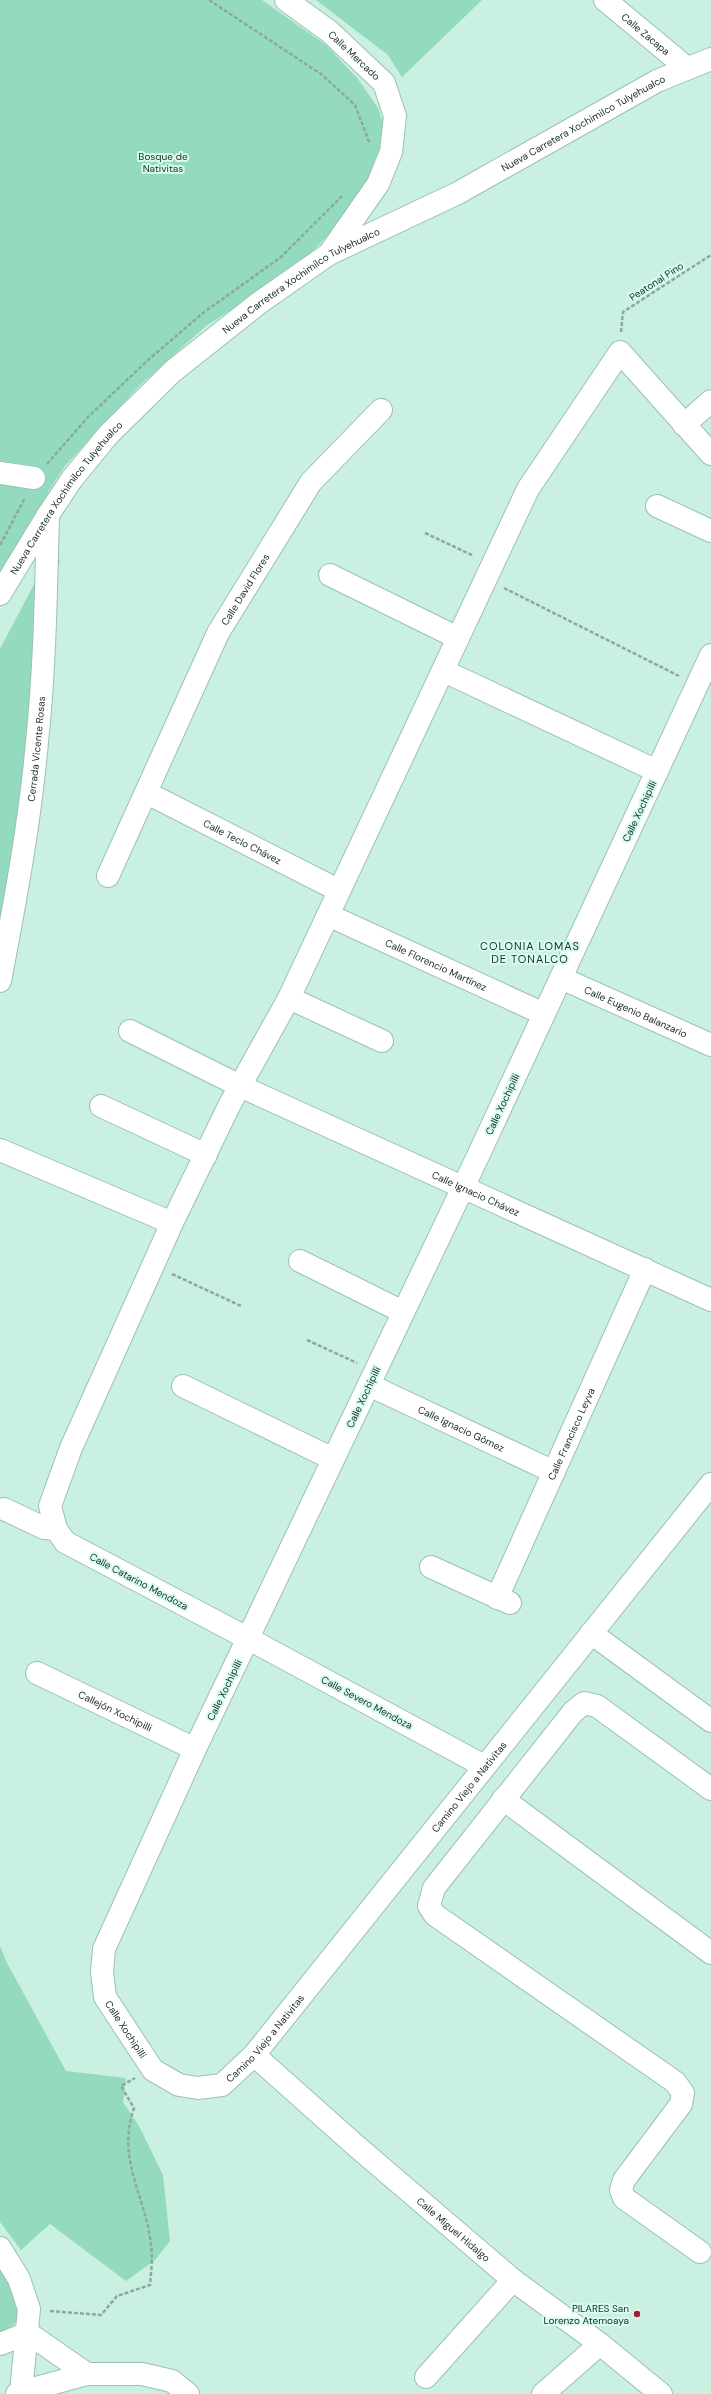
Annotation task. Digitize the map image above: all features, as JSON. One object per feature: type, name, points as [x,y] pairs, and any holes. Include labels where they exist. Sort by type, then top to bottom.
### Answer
[{"type":"street","name":"Calle Mercado","points":[[286,0],[330,32],[384,83],[396,116],[392,152],[378,184],[329,254]]},
{"type":"street","name":"Calle Zacapa","points":[[604,0],[687,68]]},
{"type":"street","name":"Nueva Carretera Xochimilco Tulyehualco","points":[[0,594],[48,515],[72,479],[108,435],[173,371],[259,302],[329,254],[458,193],[657,81],[711,59]]},
{"type":"street","points":[[153,1266],[240,1086],[289,998],[328,915],[338,890],[444,671],[488,571],[528,489],[620,352],[711,454]]},
{"type":"street","points":[[684,425],[711,401]]},
{"type":"street","name":"Calle David Flores","points":[[108,876],[218,633],[311,482],[381,410]]},
{"type":"street","points":[[0,472],[34,478]]},
{"type":"street","points":[[657,506],[711,531]]},
{"type":"street","name":"Cerrada Vicente Rosas","points":[[0,981],[22,867],[38,741],[45,613],[48,515]]},
{"type":"street","points":[[330,575],[458,638]]},
{"type":"street","name":"Calle Xochipilli","points":[[222,2085],[198,2088],[179,2084],[153,2070],[105,1997],[102,1972],[104,1949],[195,1749],[464,1186],[711,656]]},
{"type":"street","points":[[444,671],[657,771]]},
{"type":"street","name":"Calle Teclo Chávez","points":[[146,793],[338,890]]},
{"type":"street","name":"Calle Florencio Martínez","points":[[328,915],[544,1014]]},
{"type":"street","name":"Calle Eugenio Balanzario","points":[[561,978],[711,1045]]},
{"type":"street","points":[[289,998],[382,1041]]},
{"type":"street","name":"Calle Ignacio Chávez","points":[[130,1031],[240,1086],[464,1186],[711,1300]]},
{"type":"street","points":[[101,1106],[206,1154]]},
{"type":"street","points":[[0,1150],[172,1224]]},
{"type":"street","points":[[300,1261],[404,1312]]},
{"type":"street","name":"Calle Catarino Mendoza","points":[[153,1266],[71,1448],[50,1506],[56,1529],[65,1542],[249,1638]]},
{"type":"street","name":"Calle Francisco Leyva","points":[[431,1567],[504,1600],[554,1472],[645,1269]]},
{"type":"street","name":"Calle Ignacio Gómez","points":[[372,1378],[554,1472]]},
{"type":"street","points":[[183,1386],[333,1459]]},
{"type":"street","name":"Camino Viejo a Nativitas","points":[[222,2085],[254,2055],[711,1484]]},
{"type":"street","points":[[4,1509],[44,1528],[56,1529]]},
{"type":"street","points":[[591,1633],[711,1721]]},
{"type":"street","name":"Calle Severo Mendoza","points":[[249,1638],[484,1766]]},
{"type":"street","name":"Callejón Xochipilli","points":[[37,1673],[195,1749]]},
{"type":"street","points":[[700,2252],[624,2198],[621,2190],[624,2180],[680,2104],[683,2093],[676,2082],[435,1915],[429,1906],[434,1888],[573,1712],[584,1703],[597,1706],[711,1789]]},
{"type":"street","points":[[503,1799],[711,1953]]},
{"type":"street","name":"Calle Miguel Hidalgo","points":[[254,2055],[355,2145],[513,2280],[600,2344],[660,2394]]},
{"type":"street","points":[[0,2248],[19,2279],[29,2309],[28,2333],[19,2393],[87,2374],[142,2374],[156,2376],[172,2381],[188,2394]]},
{"type":"street","points":[[426,2377],[513,2280]]},
{"type":"street","points":[[0,2344],[28,2333]]},
{"type":"street","points":[[28,2333],[87,2374]]},
{"type":"street","points":[[543,2394],[600,2344]]},
{"type":"path","points":[[209,0],[322,74],[355,105],[373,152]]},
{"type":"path","points":[[0,545],[34,478],[88,417],[147,360],[203,313],[281,257],[347,192]]},
{"type":"path","name":"Peatonal Pino","points":[[620,352],[623,312],[711,255]]},
{"type":"path","points":[[425,533],[488,571],[697,686]]},
{"type":"path","points":[[153,1266],[241,1306]]},
{"type":"path","points":[[307,1340],[372,1378]]},
{"type":"path","points":[[29,2309],[101,2315],[117,2296],[150,2285],[152,2245],[126,2142],[129,2123],[134,2108],[121,2086],[135,2078],[141,2087],[153,2070]]},
{"type":"green space","name":"Bosque de Nativitas","points":[[0,0],[262,0],[326,45],[358,79],[378,108],[387,134],[376,168],[357,204],[315,249],[281,278],[206,326],[140,385],[65,466],[48,492],[51,494],[0,583]]},
{"type":"green space","points":[[316,0],[482,0],[402,77],[388,55]]},
{"type":"green space","points":[[51,552],[60,561],[53,581],[0,959],[0,649]]},
{"type":"green space","points":[[0,1946],[7,1963],[66,2071],[126,2078],[123,2102],[139,2126],[163,2175],[170,2241],[155,2260],[126,2281],[50,2224],[21,2250],[0,2222]]},
{"type":"green space","points":[[0,2265],[15,2293],[19,2312],[17,2320],[11,2327],[0,2332]]},
{"type":"place","name":"PILARES San Lorenzo Atemoaya","points":[[637,2314]]},
{"type":"district","name":"COLONIA LOMAS DE TONALCO","points":[[530,952]]}]
